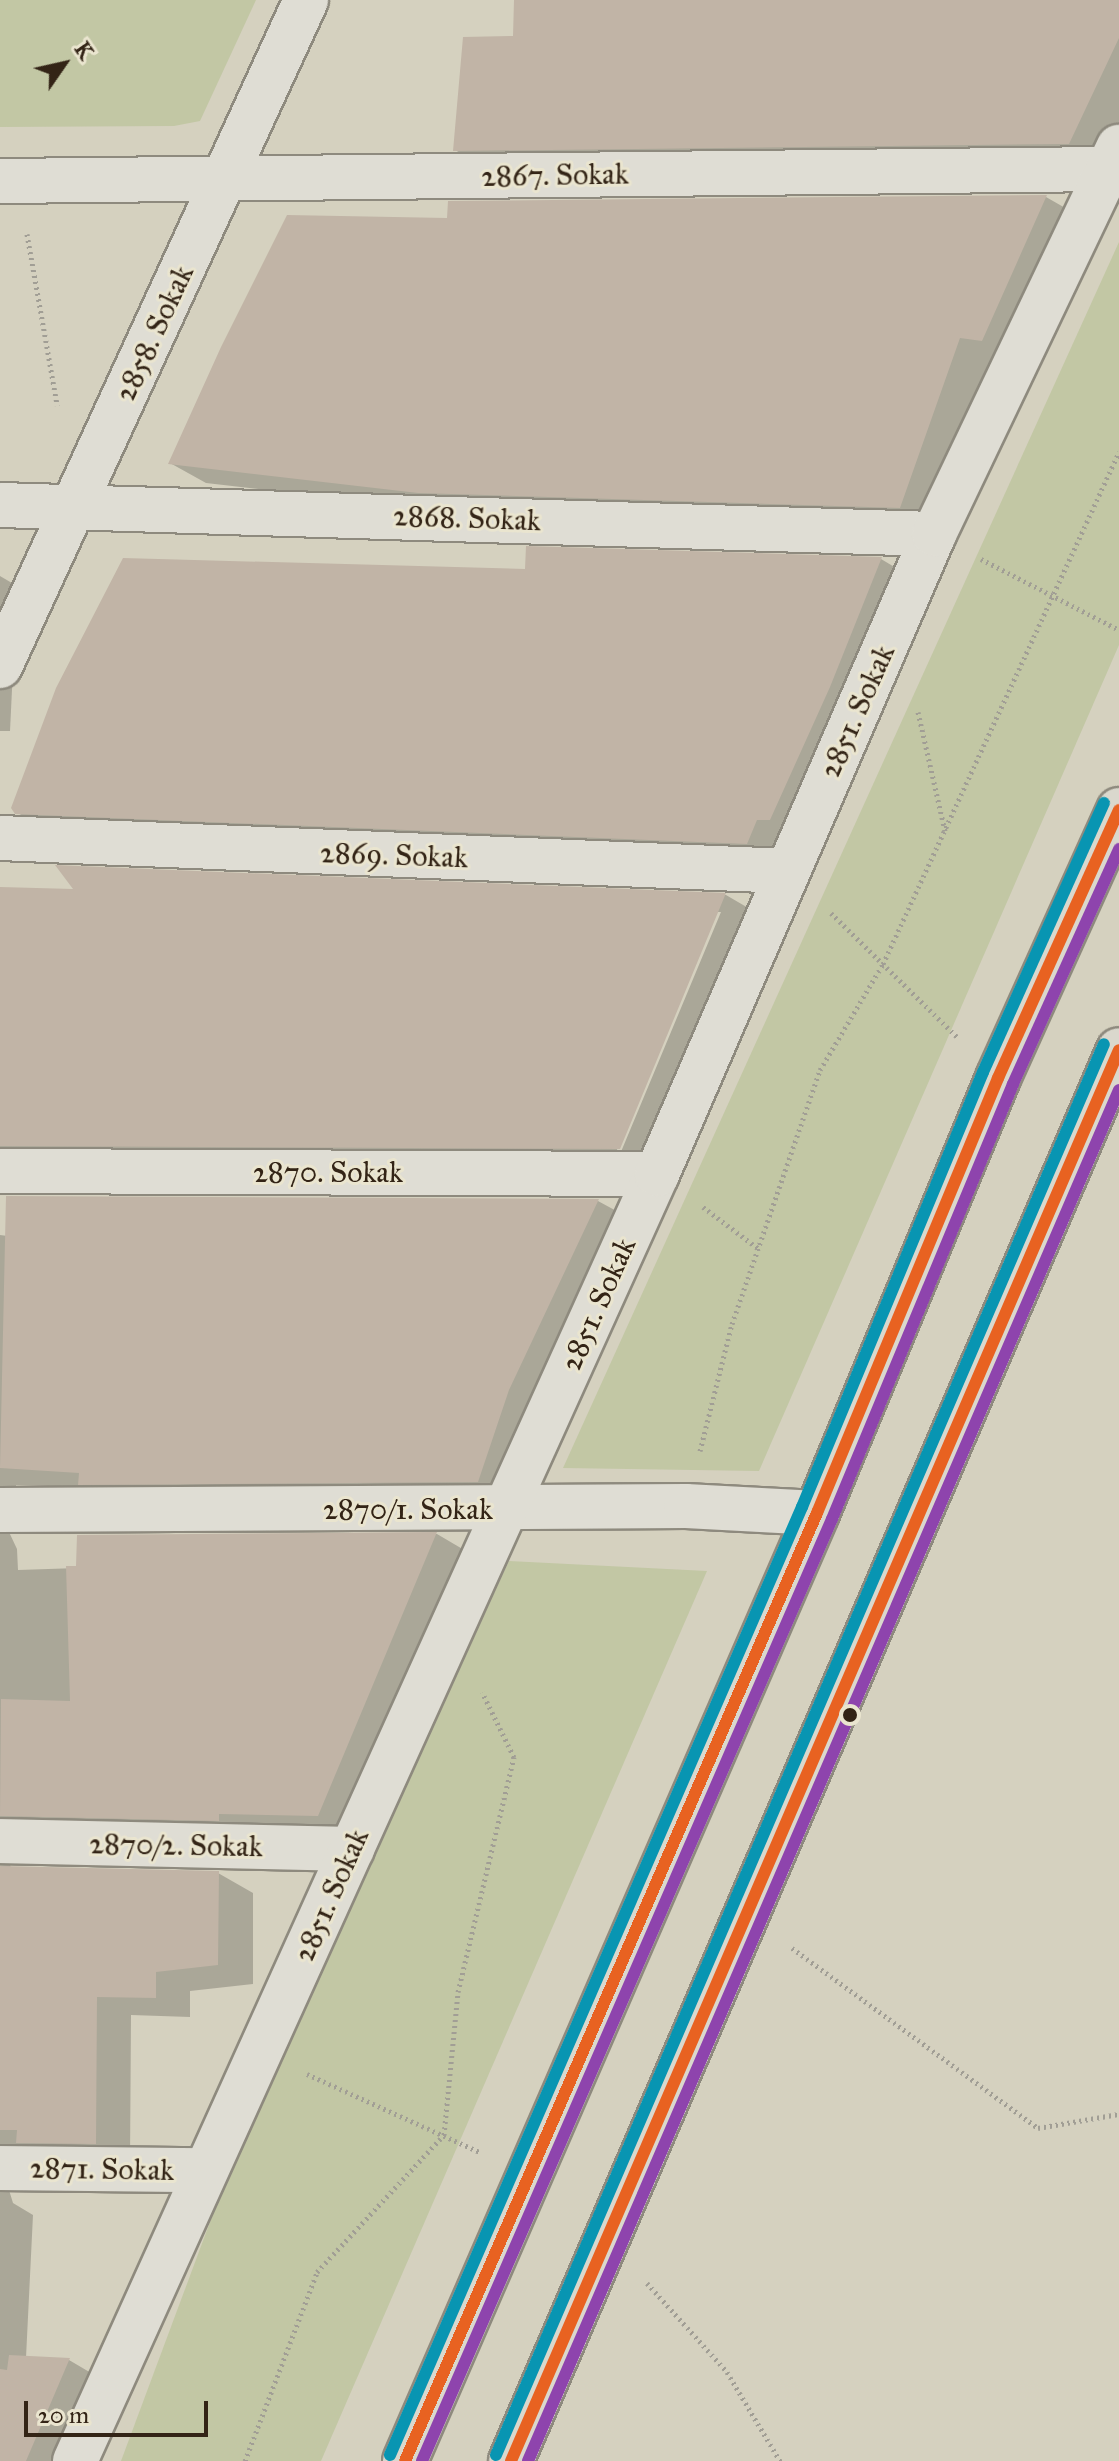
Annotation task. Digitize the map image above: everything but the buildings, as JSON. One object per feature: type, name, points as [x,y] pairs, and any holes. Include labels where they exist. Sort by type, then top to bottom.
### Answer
[{"type":"main road","points":[[405,2461],[817,1513],[998,1078],[1119,810]]},
{"type":"main road","points":[[511,2461],[1119,1050]]},
{"type":"street","name":"2858. Sokak","points":[[0,666],[306,0]]},
{"type":"street","name":"2867. Sokak","points":[[9,181],[224,179],[1114,158]]},
{"type":"street","name":"2851. Sokak","points":[[75,2461],[657,1174],[934,534],[1114,158]]},
{"type":"street","name":"2868. Sokak","points":[[0,505],[934,534]]},
{"type":"street","name":"2869. Sokak","points":[[0,838],[787,871]]},
{"type":"street","name":"2870. Sokak","points":[[0,1171],[657,1174]]},
{"type":"street","name":"2870/1. Sokak","points":[[0,1510],[686,1506],[817,1513]]},
{"type":"street","name":"2870/2. Sokak","points":[[0,1841],[352,1849]]},
{"type":"street","name":"2871. Sokak","points":[[0,2168],[205,2170]]},
{"type":"path","points":[[9,181],[58,412]]},
{"type":"path","points":[[686,1506],[732,1324],[820,1070],[883,964],[1119,452]]},
{"type":"path","points":[[934,534],[1119,630]]},
{"type":"path","points":[[918,711],[945,832]]},
{"type":"path","points":[[787,871],[998,1078]]},
{"type":"path","points":[[657,1174],[759,1249]]},
{"type":"path","points":[[245,2461],[317,2272],[444,2135],[458,1992],[514,1757],[451,1630]]},
{"type":"path","points":[[746,1914],[1038,2128],[1119,2114]]},
{"type":"path","points":[[260,2053],[528,2174]]},
{"type":"path","points":[[606,2239],[727,2372],[780,2461]]},
{"type":"green space","points":[[0,0],[256,0],[200,121],[174,126],[0,127]]},
{"type":"green space","points":[[1119,242],[1119,645],[759,1471],[563,1468]]},
{"type":"green space","points":[[509,1561],[707,1571],[321,2461],[121,2461],[251,2112]]},
{"type":"transit line","points":[[390,2455],[802,1507],[983,1072],[1104,803]]},
{"type":"transit line","points":[[405,2461],[817,1513],[998,1078],[1119,810]]},
{"type":"transit line","points":[[422,2461],[832,1519],[1013,1084],[1119,849]]},
{"type":"transit line","points":[[496,2455],[1104,1044]]},
{"type":"transit line","points":[[511,2461],[1119,1050]]},
{"type":"transit line","points":[[528,2461],[1119,1090]]}]
